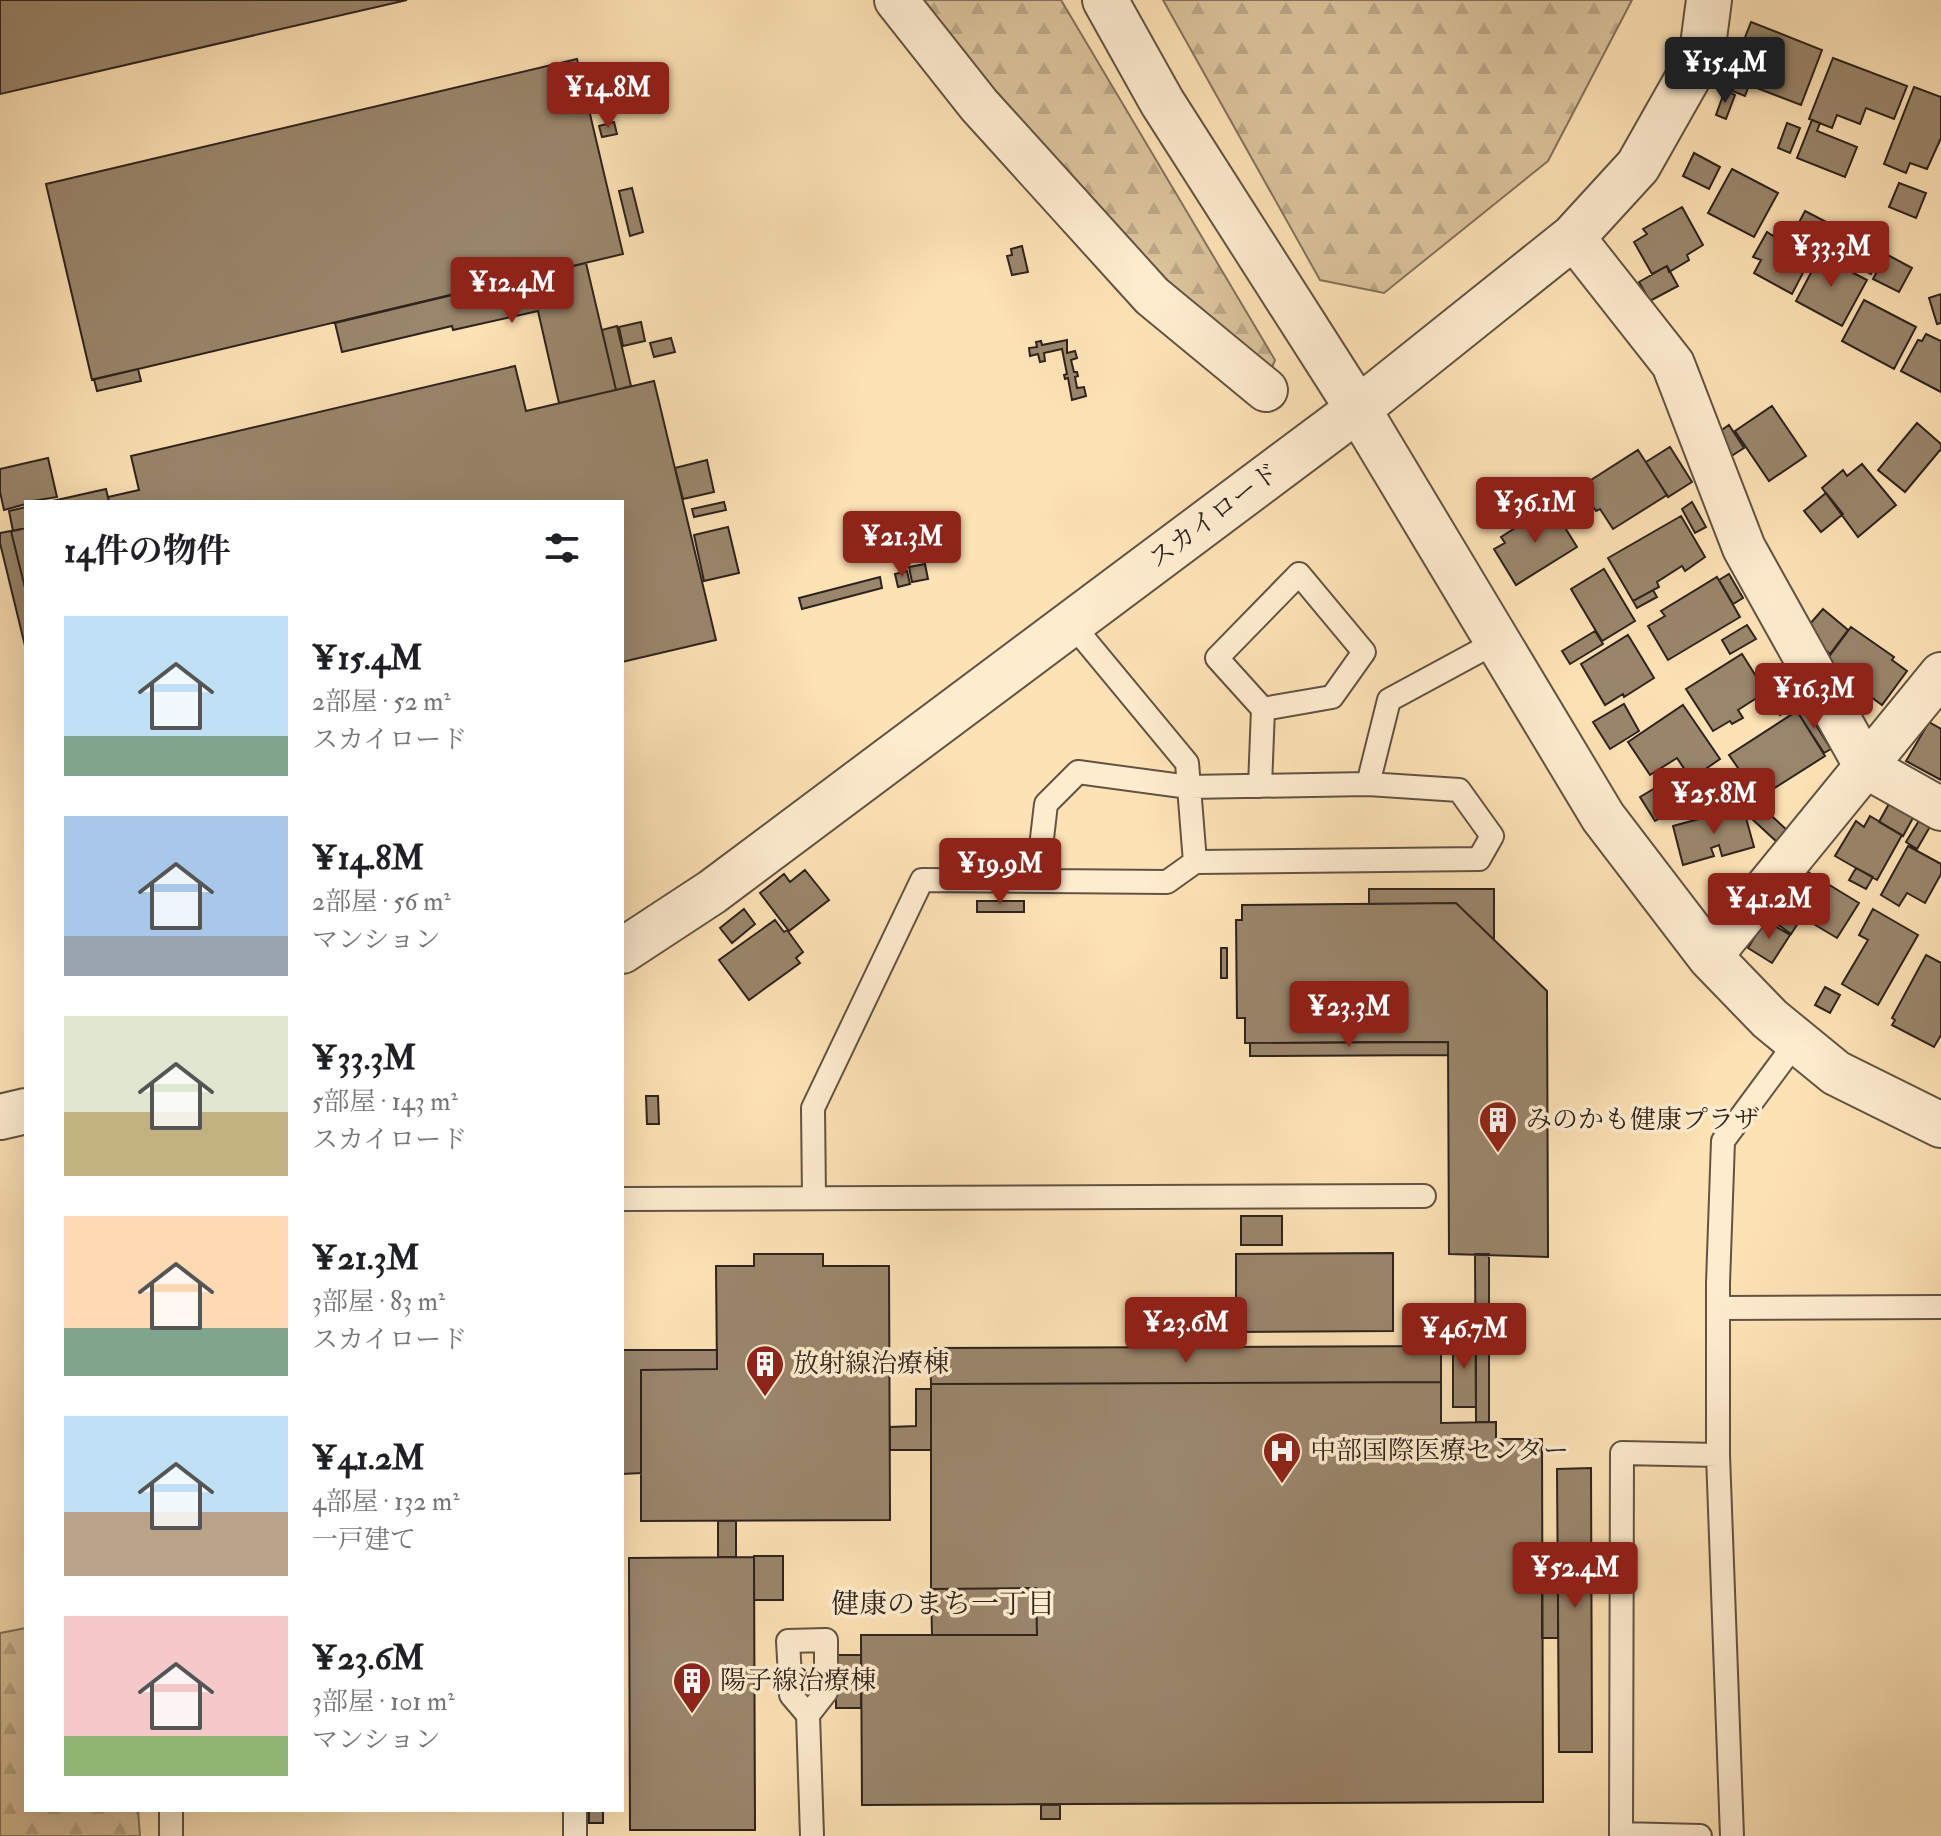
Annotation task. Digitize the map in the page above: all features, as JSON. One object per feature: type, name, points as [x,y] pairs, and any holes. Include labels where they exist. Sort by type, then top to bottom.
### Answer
[{"type":"street","points":[[896,0],[979,105],[1152,296],[1266,390]]},
{"type":"street","points":[[1105,0],[1162,102],[1358,409],[1603,817],[1710,957],[1770,1019],[1836,1073],[1941,1125]]},
{"type":"street","name":"スカイロード","points":[[624,950],[712,892],[1358,409],[1573,237],[1638,166],[1702,53],[1709,0]]},
{"type":"street","points":[[1573,237],[1673,364],[1744,548],[1866,767],[1941,809]]},
{"type":"street","points":[[1710,957],[1941,674]]},
{"type":"street","points":[[0,1117],[24,1111]]},
{"type":"lane","points":[[1260,786],[1263,709],[1217,658],[1299,574],[1364,652],[1332,697],[1263,709]]},
{"type":"lane","points":[[1071,623],[1187,763],[1195,862]]},
{"type":"lane","points":[[1368,784],[1389,700],[1498,641]]},
{"type":"lane","points":[[814,1198],[813,1108],[922,880],[1037,881],[1167,882],[1195,862],[1479,859],[1492,836],[1459,790],[1368,784],[1189,787],[1078,772],[1046,804],[1037,881]]},
{"type":"lane","points":[[1732,1836],[1718,1455],[1723,1141],[1797,1041]]},
{"type":"lane","points":[[624,1199],[1424,1196]]},
{"type":"lane","points":[[1718,1308],[1941,1307]]},
{"type":"lane","points":[[1700,1836],[1621,1834],[1622,1453],[1718,1455]]},
{"type":"lane","points":[[808,1715],[812,1836]]},
{"type":"lane","points":[[171,1812],[171,1836]]},
{"type":"lane","points":[[575,1812],[575,1836]]},
{"type":"green space","points":[[915,0],[1061,0],[1275,360],[1258,401]]},
{"type":"green space","points":[[1163,0],[1632,0],[1548,161],[1384,293],[1320,280]]},
{"type":"green space","points":[[24,1628],[24,1812],[138,1812],[140,1836],[0,1836],[0,1633]]},
{"type":"building","points":[[0,0],[407,0],[0,94]]},
{"type":"building","points":[[1751,22],[1822,50],[1801,105],[1749,85],[1745,96],[1725,88]]},
{"type":"building","points":[[1833,58],[1907,86],[1894,119],[1866,108],[1860,124],[1837,115],[1832,128],[1809,119]]},
{"type":"building","points":[[577,59],[623,254],[92,380],[46,184]]},
{"type":"building","points":[[1914,87],[1941,97],[1941,138],[1927,169],[1910,163],[1906,173],[1884,164]]},
{"type":"building","points":[[1725,90],[1735,95],[1726,119],[1716,115]]},
{"type":"building","points":[[1812,120],[1820,123],[1817,131],[1857,147],[1845,177],[1797,158]]},
{"type":"building","points":[[614,122],[617,134],[602,137],[599,126]]},
{"type":"building","points":[[1787,123],[1800,128],[1790,153],[1778,148]]},
{"type":"building","points":[[1694,153],[1720,167],[1709,189],[1683,176]]},
{"type":"building","points":[[1732,169],[1778,193],[1754,237],[1708,213]]},
{"type":"building","points":[[1899,183],[1926,193],[1916,218],[1889,207]]},
{"type":"building","points":[[632,188],[643,232],[630,236],[619,191]]},
{"type":"building","points":[[1682,207],[1703,245],[1687,255],[1689,260],[1669,272],[1667,266],[1652,274],[1634,242],[1647,234],[1643,229]]},
{"type":"building","points":[[1805,211],[1832,225],[1820,246],[1794,232]]},
{"type":"building","points":[[1778,226],[1817,246],[1792,294],[1754,273],[1761,260],[1753,257],[1767,232],[1773,236]]},
{"type":"building","points":[[1859,238],[1884,251],[1871,274],[1846,262]]},
{"type":"building","points":[[1022,246],[1028,272],[1012,275],[1007,256],[1012,255],[1011,249]]},
{"type":"building","points":[[1823,250],[1843,261],[1840,266],[1867,280],[1842,326],[1796,301]]},
{"type":"building","points":[[1886,254],[1912,268],[1899,292],[1873,279]]},
{"type":"building","points":[[586,263],[616,390],[559,403],[538,311],[453,330],[452,326],[342,352],[335,323]]},
{"type":"building","points":[[1667,266],[1678,286],[1650,301],[1639,282]]},
{"type":"building","points":[[1941,294],[1941,323],[1937,324],[1929,298]]},
{"type":"building","points":[[1864,300],[1916,327],[1894,369],[1842,341]]},
{"type":"building","points":[[641,322],[645,341],[623,346],[619,327]]},
{"type":"building","points":[[617,326],[631,386],[616,390],[602,330]]},
{"type":"building","points":[[1926,334],[1941,341],[1941,392],[1901,371],[1918,340],[1922,341]]},
{"type":"building","points":[[671,338],[675,352],[654,357],[650,343]]},
{"type":"building","points":[[1067,340],[1067,353],[1075,351],[1077,358],[1071,360],[1078,376],[1075,377],[1077,388],[1084,387],[1086,396],[1072,400],[1068,378],[1065,379],[1064,375],[1067,374],[1062,349],[1044,353],[1045,361],[1040,362],[1038,354],[1030,356],[1029,348],[1037,347],[1036,342],[1041,341],[1042,345]]},
{"type":"building","points":[[515,366],[526,411],[654,381],[716,640],[624,662],[624,500],[109,500],[108,497],[139,490],[131,456]]},
{"type":"building","points":[[138,369],[141,381],[97,391],[94,379]]},
{"type":"building","points":[[1772,406],[1806,456],[1769,481],[1735,431]]},
{"type":"building","points":[[1917,423],[1941,444],[1941,449],[1905,492],[1878,470]]},
{"type":"building","points":[[1729,425],[1744,448],[1725,460],[1713,436]]},
{"type":"building","points":[[1670,447],[1692,482],[1668,497],[1646,462]]},
{"type":"building","points":[[1638,450],[1667,495],[1613,529],[1580,487]]},
{"type":"building","points":[[48,458],[57,497],[24,500],[24,505],[4,510],[0,469]]},
{"type":"building","points":[[707,460],[714,492],[683,499],[675,468]]},
{"type":"building","points":[[1862,464],[1896,505],[1858,537],[1822,488],[1843,470],[1847,476]]},
{"type":"building","points":[[106,489],[109,500],[57,500]]},
{"type":"building","points":[[1826,493],[1843,514],[1821,532],[1804,511]]},
{"type":"building","points":[[1563,497],[1576,519],[1568,523],[1555,502]]},
{"type":"building","points":[[724,502],[726,510],[694,517],[692,509]]},
{"type":"building","points":[[1692,502],[1706,527],[1695,533],[1682,509]]},
{"type":"building","points":[[1551,505],[1577,547],[1516,585],[1494,549],[1505,543],[1501,537]]},
{"type":"building","points":[[24,507],[24,528],[13,531],[9,511]]},
{"type":"building","points":[[1681,516],[1705,557],[1685,571],[1682,566],[1657,582],[1659,587],[1633,601],[1608,558]]},
{"type":"building","points":[[728,527],[739,573],[704,581],[694,535]]},
{"type":"building","points":[[24,528],[24,584],[11,531]]},
{"type":"building","points":[[11,531],[24,584],[24,642],[0,543],[0,533]]},
{"type":"building","points":[[925,564],[928,579],[912,582],[909,567]]},
{"type":"building","points":[[1604,569],[1635,621],[1602,641],[1571,589]]},
{"type":"building","points":[[907,571],[910,584],[898,587],[895,574]]},
{"type":"building","points":[[1729,574],[1743,598],[1733,604],[1719,580]]},
{"type":"building","points":[[880,577],[882,588],[802,609],[799,598]]},
{"type":"building","points":[[1717,577],[1740,617],[1668,660],[1648,626],[1665,616],[1661,611]]},
{"type":"building","points":[[1653,590],[1657,597],[1637,608],[1633,601]]},
{"type":"building","points":[[1823,609],[1848,630],[1830,654],[1803,632]]},
{"type":"building","points":[[1747,625],[1756,639],[1730,654],[1722,640]]},
{"type":"building","points":[[1851,627],[1894,657],[1892,660],[1907,671],[1882,705],[1848,680],[1845,683],[1822,666]]},
{"type":"building","points":[[1595,631],[1603,644],[1570,664],[1562,651]]},
{"type":"building","points":[[1628,635],[1654,678],[1605,705],[1581,664]]},
{"type":"building","points":[[1742,654],[1766,692],[1738,710],[1743,718],[1732,724],[1730,721],[1713,731],[1686,689]]},
{"type":"building","points":[[1788,675],[1803,701],[1780,715],[1765,688]]},
{"type":"building","points":[[1624,704],[1639,731],[1610,749],[1593,722]]},
{"type":"building","points":[[1683,705],[1720,759],[1691,779],[1677,758],[1650,775],[1628,742]]},
{"type":"building","points":[[1805,708],[1831,749],[1824,753],[1798,713]]},
{"type":"building","points":[[1797,711],[1825,756],[1759,798],[1729,755]]},
{"type":"building","points":[[1929,722],[1941,729],[1941,780],[1906,761]]},
{"type":"building","points":[[1660,785],[1675,809],[1655,821],[1640,797]]},
{"type":"building","points":[[1890,802],[1914,816],[1903,836],[1879,822]]},
{"type":"building","points":[[1743,807],[1754,847],[1722,856],[1719,845],[1711,848],[1714,856],[1683,865],[1673,826]]},
{"type":"building","points":[[1763,808],[1788,831],[1777,842],[1752,819]]},
{"type":"building","points":[[1870,816],[1902,835],[1877,880],[1835,856],[1856,821],[1864,827]]},
{"type":"building","points":[[1920,819],[1931,825],[1917,849],[1906,842]]},
{"type":"building","points":[[1908,846],[1941,864],[1941,874],[1925,903],[1907,893],[1899,906],[1881,895]]},
{"type":"building","points":[[1856,868],[1873,877],[1866,889],[1849,880]]},
{"type":"building","points":[[805,870],[829,900],[789,931],[760,893],[784,874],[790,882]]},
{"type":"building","points":[[1808,872],[1859,903],[1837,938],[1802,917],[1791,934],[1776,923]]},
{"type":"building","points":[[1369,889],[1494,889],[1494,940],[1456,903],[1369,904]]},
{"type":"building","points":[[977,901],[1024,901],[1024,912],[977,912]]},
{"type":"building","name":"みのかも健康プラザ","points":[[1456,903],[1547,991],[1548,1257],[1449,1254],[1448,1042],[1245,1043],[1245,1018],[1237,1018],[1236,920],[1242,920],[1242,905]]},
{"type":"building","points":[[744,909],[755,924],[732,943],[720,928]]},
{"type":"building","points":[[1873,909],[1918,935],[1878,1005],[1842,984],[1868,940],[1859,935]]},
{"type":"building","points":[[775,920],[784,932],[787,930],[803,952],[796,958],[800,963],[749,1000],[719,960]]},
{"type":"building","points":[[1765,920],[1790,935],[1772,963],[1748,948]]},
{"type":"building","points":[[1221,948],[1227,948],[1227,978],[1221,978]]},
{"type":"building","points":[[1926,955],[1941,963],[1941,1035],[1934,1047],[1892,1025],[1895,1020],[1892,1018]]},
{"type":"building","points":[[1825,987],[1840,995],[1830,1013],[1815,1005]]},
{"type":"building","points":[[1448,1042],[1448,1055],[1250,1056],[1250,1043]]},
{"type":"building","points":[[646,1096],[658,1096],[659,1124],[647,1124]]},
{"type":"building","points":[[1241,1216],[1282,1216],[1282,1245],[1241,1245]]},
{"type":"building","points":[[1393,1253],[1393,1331],[1236,1332],[1236,1254]]},
{"type":"building","name":"放射線治療棟","points":[[754,1254],[823,1254],[823,1266],[889,1266],[890,1520],[641,1521],[641,1370],[717,1369],[716,1266],[754,1266]]},
{"type":"building","points":[[1475,1254],[1489,1254],[1489,1422],[1476,1422]]},
{"type":"building","points":[[1453,1335],[1476,1335],[1476,1407],[1453,1407]]},
{"type":"building","points":[[1441,1346],[1441,1382],[931,1384],[930,1348]]},
{"type":"building","points":[[624,1350],[717,1350],[717,1369],[641,1370],[641,1473],[624,1474]]},
{"type":"building","points":[[1441,1382],[1441,1423],[1496,1422],[1496,1439],[1542,1439],[1543,1802],[862,1805],[861,1635],[1037,1635],[1036,1588],[931,1589],[931,1384]]},
{"type":"building","points":[[916,1389],[931,1389],[931,1450],[890,1450],[890,1427],[916,1426]]},
{"type":"building","points":[[1591,1468],[1592,1752],[1559,1752],[1557,1469]]},
{"type":"building","points":[[718,1521],[736,1521],[736,1557],[718,1557]]},
{"type":"building","points":[[754,1556],[783,1556],[783,1600],[754,1600]]},
{"type":"building","name":"陽子線治療棟","points":[[754,1557],[755,1830],[630,1830],[629,1558]]},
{"type":"building","points":[[1036,1588],[1037,1635],[932,1635],[931,1589]]},
{"type":"building","points":[[1542,1588],[1558,1588],[1558,1638],[1542,1638]]},
{"type":"building","points":[[836,1655],[861,1655],[861,1708],[836,1708]]},
{"type":"building","points":[[1041,1805],[1060,1805],[1060,1819],[1041,1819]]},
{"type":"building","points":[[589,1812],[603,1812],[603,1823],[589,1823]]},
{"type":"place","name":"みのかも健康プラザ","points":[[1498,1154]]},
{"type":"place","name":"放射線治療棟","points":[[765,1398]]},
{"type":"place","name":"中部国際医療センター","points":[[1282,1485]]},
{"type":"place","name":"陽子線治療棟","points":[[692,1715]]},
{"type":"district","name":"健康のまち一丁目","points":[[943,1604]]}]
